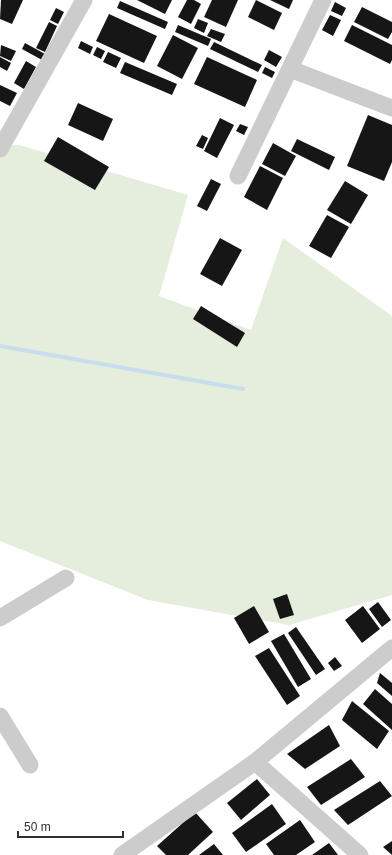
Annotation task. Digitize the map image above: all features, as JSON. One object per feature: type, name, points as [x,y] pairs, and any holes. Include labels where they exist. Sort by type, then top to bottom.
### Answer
[{"type":"street","points":[[0,148],[84,0]]},
{"type":"street","points":[[238,176],[322,0]]},
{"type":"street","points":[[290,69],[392,108]]},
{"type":"street","points":[[0,618],[66,578]]},
{"type":"street","points":[[122,855],[255,762],[389,656]]},
{"type":"street","points":[[0,716],[30,765]]},
{"type":"street","points":[[255,762],[360,855]]},
{"type":"green space","points":[[19,145],[188,195],[159,296],[251,330],[283,238],[392,316],[392,595],[289,625],[148,600],[0,541],[0,146]]},
{"type":"building","points":[[1,0],[23,0],[12,24],[0,19]]},
{"type":"building","points":[[137,0],[172,0],[165,14]]},
{"type":"building","points":[[187,0],[194,0],[201,4],[191,24],[178,17]]},
{"type":"building","points":[[212,0],[238,0],[226,27],[204,17]]},
{"type":"building","points":[[256,0],[282,13],[274,30],[248,17]]},
{"type":"building","points":[[270,0],[293,0],[289,9]]},
{"type":"building","points":[[120,1],[168,22],[165,29],[117,8]]},
{"type":"building","points":[[335,2],[346,8],[342,16],[331,11]]},
{"type":"building","points":[[362,7],[392,22],[392,32],[388,39],[354,22]]},
{"type":"building","points":[[56,8],[64,12],[58,24],[50,20]]},
{"type":"building","points":[[109,14],[157,36],[144,63],[96,41]]},
{"type":"building","points":[[330,15],[341,20],[333,36],[322,30]]},
{"type":"building","points":[[198,19],[208,23],[204,33],[194,28]]},
{"type":"building","points":[[49,22],[57,26],[45,52],[36,48]]},
{"type":"building","points":[[178,25],[211,39],[208,46],[175,32]]},
{"type":"building","points":[[352,25],[392,45],[392,60],[390,64],[344,41]]},
{"type":"building","points":[[211,29],[225,34],[221,42],[207,36]]},
{"type":"building","points":[[173,35],[198,48],[182,79],[157,66]]},
{"type":"building","points":[[81,41],[93,47],[90,54],[78,48]]},
{"type":"building","points":[[214,42],[262,65],[258,72],[210,49]]},
{"type":"building","points":[[25,43],[45,54],[42,60],[22,49]]},
{"type":"building","points":[[1,45],[16,51],[11,61],[0,56]]},
{"type":"building","points":[[97,47],[105,51],[101,59],[93,55]]},
{"type":"building","points":[[269,50],[282,57],[276,67],[264,60]]},
{"type":"building","points":[[108,52],[121,58],[116,68],[103,62]]},
{"type":"building","points":[[0,57],[11,63],[7,71],[0,67]]},
{"type":"building","points":[[207,57],[257,80],[245,107],[194,84]]},
{"type":"building","points":[[26,61],[36,67],[24,89],[14,83]]},
{"type":"building","points":[[125,62],[177,84],[172,95],[120,73]]},
{"type":"building","points":[[265,67],[275,72],[272,78],[262,73]]},
{"type":"building","points":[[0,85],[17,93],[10,106],[0,101]]},
{"type":"building","points":[[78,103],[113,119],[103,141],[68,125]]},
{"type":"building","points":[[368,115],[392,125],[392,162],[384,181],[347,166]]},
{"type":"building","points":[[220,118],[234,125],[217,158],[204,151]]},
{"type":"building","points":[[240,124],[248,127],[244,135],[236,131]]},
{"type":"building","points":[[202,135],[208,138],[203,149],[196,146]]},
{"type":"building","points":[[58,137],[109,167],[95,190],[44,161]]},
{"type":"building","points":[[297,139],[335,157],[329,170],[291,151]]},
{"type":"building","points":[[273,143],[296,156],[285,176],[262,164]]},
{"type":"building","points":[[260,166],[283,178],[267,210],[244,197]]},
{"type":"building","points":[[211,179],[221,184],[207,211],[197,206]]},
{"type":"building","points":[[345,181],[368,195],[351,224],[327,210]]},
{"type":"building","points":[[327,215],[349,227],[331,258],[309,246]]},
{"type":"building","points":[[220,238],[242,250],[222,286],[200,274]]},
{"type":"building","points":[[201,306],[245,333],[237,347],[193,319]]},
{"type":"building","points":[[287,594],[294,615],[280,619],[273,599]]},
{"type":"building","points":[[378,602],[391,620],[382,627],[369,609]]},
{"type":"building","points":[[254,606],[269,632],[249,644],[234,618]]},
{"type":"building","points":[[363,606],[380,629],[362,643],[345,620]]},
{"type":"building","points":[[296,627],[325,669],[316,675],[288,633]]},
{"type":"building","points":[[284,634],[311,679],[298,687],[271,641]]},
{"type":"building","points":[[269,648],[300,696],[287,705],[255,656]]},
{"type":"building","points":[[335,657],[342,666],[334,671],[328,663]]},
{"type":"building","points":[[380,673],[392,683],[392,696],[377,683]]},
{"type":"building","points":[[375,689],[392,704],[392,730],[363,704]]},
{"type":"building","points":[[352,701],[389,731],[377,749],[342,720]]},
{"type":"building","points":[[329,725],[340,746],[305,769],[287,754]]},
{"type":"building","points":[[351,759],[365,777],[321,805],[307,787]]},
{"type":"building","points":[[257,779],[270,795],[241,820],[227,803]]},
{"type":"building","points":[[380,781],[392,796],[348,825],[334,810]]},
{"type":"building","points":[[272,804],[286,824],[246,852],[232,833]]},
{"type":"building","points":[[195,812],[213,832],[188,855],[166,855],[157,846]]},
{"type":"building","points":[[300,820],[315,842],[296,855],[274,855],[266,844]]},
{"type":"building","points":[[392,841],[392,855],[383,847]]},
{"type":"building","points":[[329,843],[338,855],[312,855]]},
{"type":"building","points":[[214,844],[223,855],[199,855]]},
{"type":"waterway","points":[[0,346],[243,389]]}]
